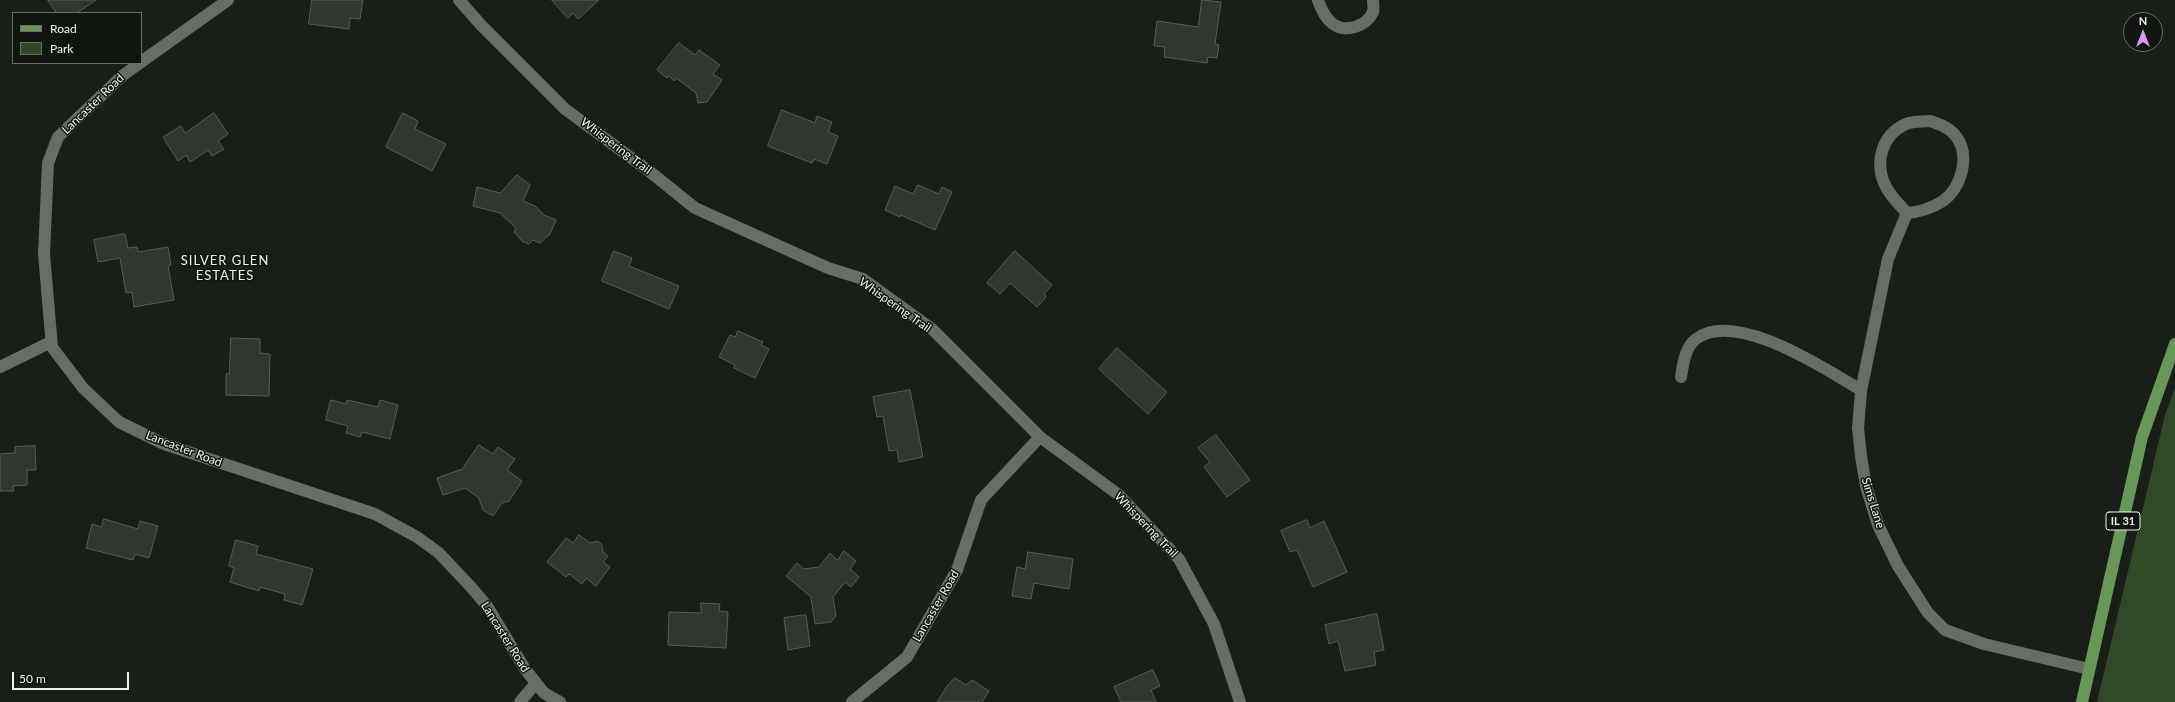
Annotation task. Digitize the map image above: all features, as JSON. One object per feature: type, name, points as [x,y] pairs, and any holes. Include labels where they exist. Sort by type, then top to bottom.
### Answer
[{"type":"main road","name":"IL 31","points":[[2082,702],[2142,437],[2175,344]]},
{"type":"street","name":"Lancaster Road","points":[[142,62],[228,0]]},
{"type":"street","name":"Whispering Trail","points":[[458,0],[565,109],[649,171],[695,208],[828,268],[863,279],[932,329],[1040,437],[1119,495],[1179,559],[1214,624],[1240,702]]},
{"type":"street","points":[[1318,0],[1322,12],[1333,24],[1351,29],[1363,24],[1373,12],[1373,0]]},
{"type":"street","name":"Lancaster Road","points":[[139,64],[122,76],[58,138],[48,163],[44,254],[52,347],[83,388],[119,422],[164,444],[375,514],[422,541],[439,553],[487,606],[525,669],[544,693],[560,702]]},
{"type":"street","points":[[1930,121],[1943,126],[1954,133],[1960,142],[1963,154],[1962,170],[1954,190],[1943,201],[1931,207],[1908,213],[1886,187],[1879,164],[1880,152],[1890,135],[1899,128],[1908,124],[1930,121]]},
{"type":"street","name":"Sims Lane","points":[[1908,213],[1888,259],[1861,390],[1858,428],[1866,486],[1878,526],[1898,566],[1928,613],[1945,630],[1984,644],[2089,669]]},
{"type":"street","points":[[1681,377],[1685,356],[1696,339],[1712,331],[1729,331],[1776,342],[1861,390]]},
{"type":"street","points":[[0,367],[51,342]]},
{"type":"street","name":"Lancaster Road","points":[[852,702],[907,657],[957,570],[981,500],[1040,437]]},
{"type":"street","points":[[520,702],[536,683]]},
{"type":"green space","points":[[2175,388],[2175,702],[2097,702],[2165,415]]},
{"type":"building","points":[[48,0],[96,0],[78,12],[56,12]]},
{"type":"building","points":[[312,0],[363,0],[360,19],[350,18],[349,29],[309,24]]},
{"type":"building","points":[[552,0],[599,0],[578,19],[573,13],[568,18]]},
{"type":"building","points":[[1202,0],[1221,2],[1215,44],[1219,45],[1217,58],[1208,57],[1207,63],[1164,57],[1165,47],[1154,46],[1157,21],[1198,27]]},
{"type":"building","points":[[679,43],[695,55],[699,50],[720,65],[713,74],[722,80],[707,102],[698,103],[696,93],[676,78],[674,81],[669,76],[667,78],[657,70]]},
{"type":"building","points":[[782,110],[815,123],[817,116],[832,122],[828,132],[838,136],[827,164],[814,159],[812,163],[768,146]]},
{"type":"building","points":[[214,113],[228,134],[218,141],[224,149],[212,156],[208,150],[190,162],[186,155],[178,161],[163,137],[181,126],[185,133]]},
{"type":"building","points":[[403,113],[418,121],[415,129],[446,144],[432,171],[386,147]]},
{"type":"building","points":[[517,175],[530,185],[523,201],[535,206],[544,215],[556,220],[550,234],[540,243],[533,240],[529,244],[522,241],[514,232],[516,228],[500,213],[473,206],[477,187],[500,193]]},
{"type":"building","points":[[918,185],[939,194],[942,187],[952,192],[935,230],[901,215],[900,217],[885,210],[895,186],[913,194]]},
{"type":"building","points":[[125,234],[128,248],[137,247],[138,252],[168,247],[171,265],[168,266],[174,300],[134,307],[132,292],[126,293],[120,258],[98,262],[94,240]]},
{"type":"building","points":[[614,251],[632,258],[629,266],[679,286],[669,309],[602,281]]},
{"type":"building","points":[[1015,251],[1052,285],[1044,294],[1046,297],[1037,307],[1010,283],[1000,294],[987,283]]},
{"type":"building","points":[[738,331],[763,342],[761,345],[769,349],[755,378],[734,368],[735,365],[719,357],[730,335],[735,337]]},
{"type":"building","points":[[231,338],[260,339],[260,353],[270,354],[269,396],[226,395],[226,374],[229,374]]},
{"type":"building","points":[[1117,348],[1167,392],[1148,414],[1099,369]]},
{"type":"building","points":[[910,390],[923,457],[899,462],[897,450],[889,451],[883,416],[877,417],[873,397]]},
{"type":"building","points":[[331,400],[346,404],[347,400],[378,407],[380,400],[398,405],[390,439],[362,432],[360,437],[346,433],[348,426],[326,420]]},
{"type":"building","points":[[1216,435],[1250,480],[1227,497],[1204,467],[1210,462],[1198,448]]},
{"type":"building","points":[[479,445],[493,454],[498,447],[515,459],[507,470],[522,481],[509,501],[502,503],[493,516],[483,510],[479,498],[465,488],[443,495],[437,478],[462,469]]},
{"type":"building","points":[[35,446],[36,470],[27,470],[27,485],[13,486],[14,491],[0,491],[0,454],[15,453],[15,447]]},
{"type":"building","points":[[104,519],[138,529],[140,521],[158,526],[149,558],[135,554],[133,560],[86,548],[92,524],[101,527]]},
{"type":"building","points":[[1307,520],[1310,528],[1324,521],[1347,572],[1313,587],[1297,550],[1290,552],[1281,531]]},
{"type":"building","points":[[579,535],[590,543],[598,541],[602,545],[603,552],[608,556],[603,562],[610,567],[596,586],[586,578],[582,584],[569,574],[566,577],[547,562],[566,538],[573,543]]},
{"type":"building","points":[[236,540],[258,546],[256,554],[313,569],[302,605],[284,600],[285,594],[260,587],[259,591],[230,582],[234,568],[229,566]]},
{"type":"building","points":[[844,551],[856,561],[850,569],[859,577],[851,587],[845,582],[833,597],[836,616],[831,622],[815,624],[811,597],[786,576],[797,563],[804,569],[819,567],[830,553],[837,560]]},
{"type":"building","points":[[1028,552],[1073,559],[1069,589],[1034,583],[1031,599],[1012,596],[1017,567],[1025,569]]},
{"type":"building","points":[[701,603],[720,604],[719,611],[728,612],[726,648],[668,645],[669,612],[701,613]]},
{"type":"building","points":[[1377,614],[1384,650],[1374,652],[1376,665],[1345,671],[1338,641],[1329,644],[1325,625]]},
{"type":"building","points":[[806,615],[810,646],[788,650],[784,618]]},
{"type":"building","points":[[1153,670],[1160,686],[1151,690],[1156,702],[1121,702],[1114,687]]},
{"type":"building","points":[[955,678],[966,685],[972,680],[989,691],[982,702],[937,702],[948,685]]},
{"type":"district","name":"SILVER GLEN ESTATES","points":[[225,268]]}]
